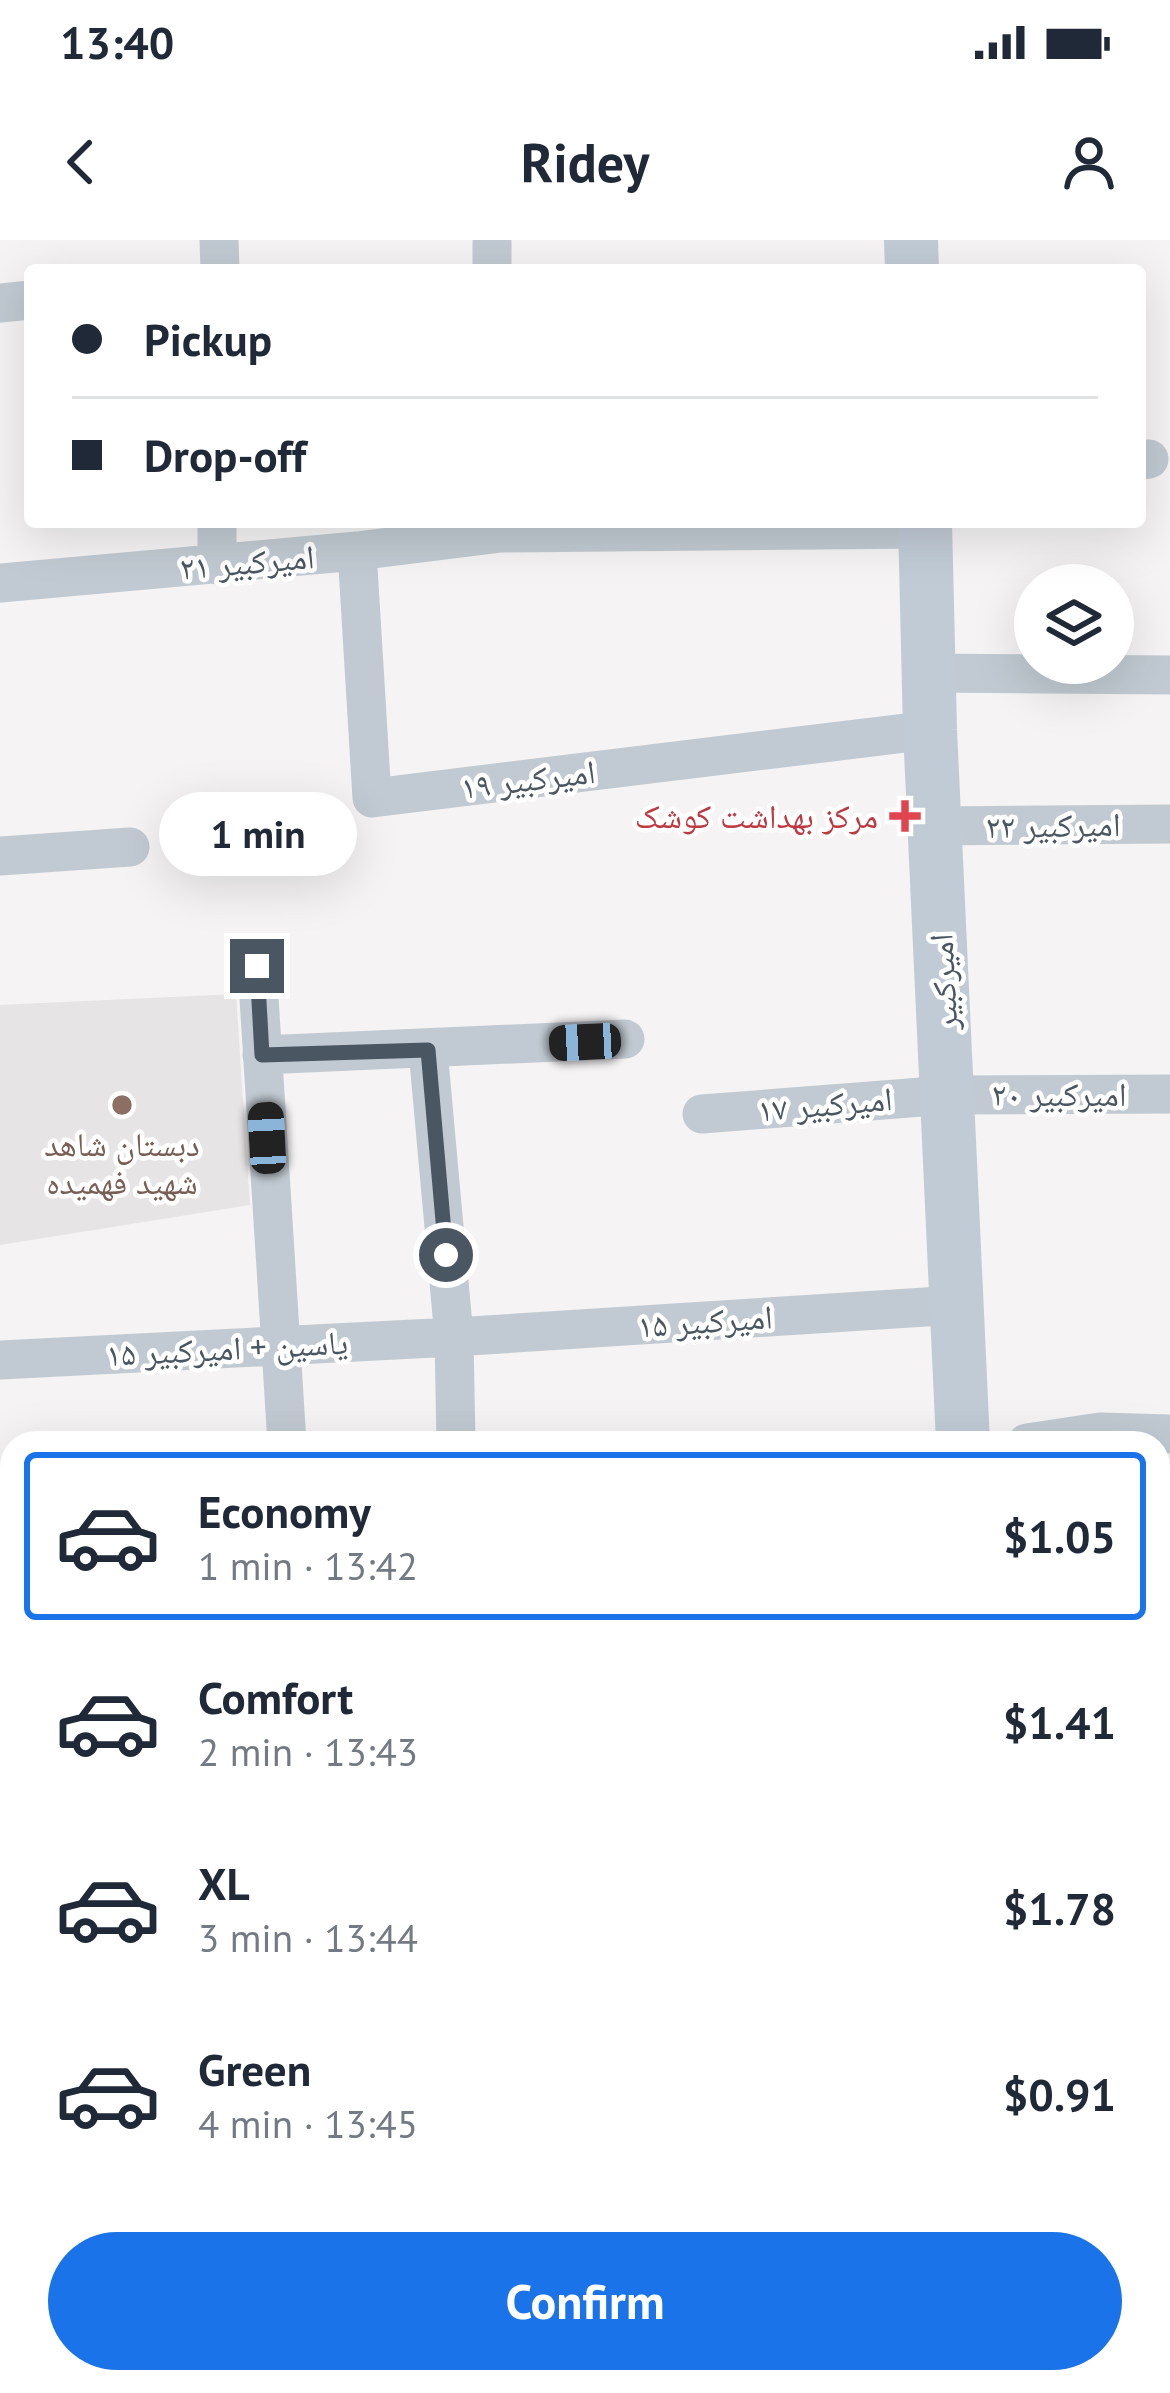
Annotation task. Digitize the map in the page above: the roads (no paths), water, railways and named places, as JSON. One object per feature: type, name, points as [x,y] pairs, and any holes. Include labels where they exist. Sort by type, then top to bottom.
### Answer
[{"type":"main road","name":"امیرکبیر","points":[[925,528],[962,1431]]},
{"type":"street","points":[[217,528],[217,565]]},
{"type":"street","name":"امیرکبیر ۲۱","points":[[0,584],[357,551],[501,528]]},
{"type":"street","name":"امیرکبیر ۱۹","points":[[357,551],[372,798],[930,730]]},
{"type":"street","points":[[930,673],[1170,675]]},
{"type":"street","name":"امیرکبیر ۲۲","points":[[936,826],[1170,824]]},
{"type":"street","points":[[0,856],[130,848]]},
{"type":"street","points":[[257,966],[286,1431]]},
{"type":"street","points":[[262,1055],[625,1040]]},
{"type":"street","points":[[428,1050],[454,1337],[457,1431]]},
{"type":"street","name":"امیرکبیر ۲۰","points":[[948,1095],[1170,1094]]},
{"type":"street","name":"امیرکبیر ۱۷","points":[[702,1114],[948,1095]]},
{"type":"street","name":"امیرکبیر ۱۵","points":[[454,1337],[957,1305]]},
{"type":"street","name":"یاسین + امیرکبیر ۱۵","points":[[0,1360],[454,1337]]},
{"type":"place","name":"مرکز بهداشت کوشک","points":[[905,816]]},
{"type":"place","name":"دبستان شاهد شهید فهمیده","points":[[122,1105]]}]
